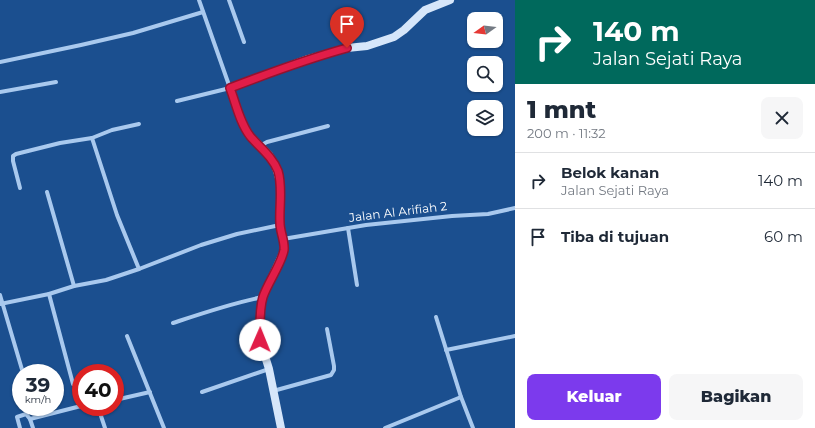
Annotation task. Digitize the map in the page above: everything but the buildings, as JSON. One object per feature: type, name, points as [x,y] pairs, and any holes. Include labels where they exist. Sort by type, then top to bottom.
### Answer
[{"type":"street","points":[[198,0],[246,130],[260,147],[269,155],[275,165],[280,183],[280,225],[284,250],[263,297],[261,307],[260,340],[269,369],[281,428]]},
{"type":"street","points":[[229,0],[244,42]]},
{"type":"street","points":[[177,101],[230,88],[308,59],[347,48],[367,46],[394,37],[404,30],[425,10],[450,0]]},
{"type":"street","points":[[0,62],[110,38],[203,12]]},
{"type":"street","points":[[0,92],[56,82]]},
{"type":"street","points":[[20,188],[13,161],[13,156],[16,154],[60,143],[92,138],[112,130],[139,124]]},
{"type":"street","points":[[260,147],[267,142],[328,126]]},
{"type":"street","points":[[92,138],[117,215],[139,269]]},
{"type":"street","points":[[48,192],[74,286]]},
{"type":"street","name":"Jalan Al Arifiah 2","points":[[283,239],[366,225],[452,216],[488,214],[515,208]]},
{"type":"street","points":[[1,304],[49,294],[74,286],[106,280],[201,245],[237,234],[280,225]]},
{"type":"street","points":[[348,228],[357,285]]},
{"type":"street","points":[[49,294],[72,380]]},
{"type":"street","points":[[0,295],[1,304],[20,364]]},
{"type":"street","points":[[173,323],[246,300],[263,297]]},
{"type":"street","points":[[436,317],[461,397],[473,428]]},
{"type":"street","points":[[273,391],[331,375],[334,370],[334,366],[327,329]]},
{"type":"street","points":[[127,336],[164,428]]},
{"type":"street","points":[[446,350],[515,336]]},
{"type":"street","points":[[202,392],[269,369]]},
{"type":"street","points":[[124,398],[150,392]]},
{"type":"street","points":[[385,428],[461,397]]},
{"type":"street","points":[[30,419],[72,408]]},
{"type":"street","points":[[20,428],[16,418],[18,415],[26,414],[30,419],[33,428]]},
{"type":"street","points":[[101,416],[105,428]]},
{"type":"route","points":[[260,340],[261,307],[263,297],[284,250],[280,225],[280,183],[275,165],[269,155],[249,135],[245,128],[230,88],[308,59],[347,48]]}]
